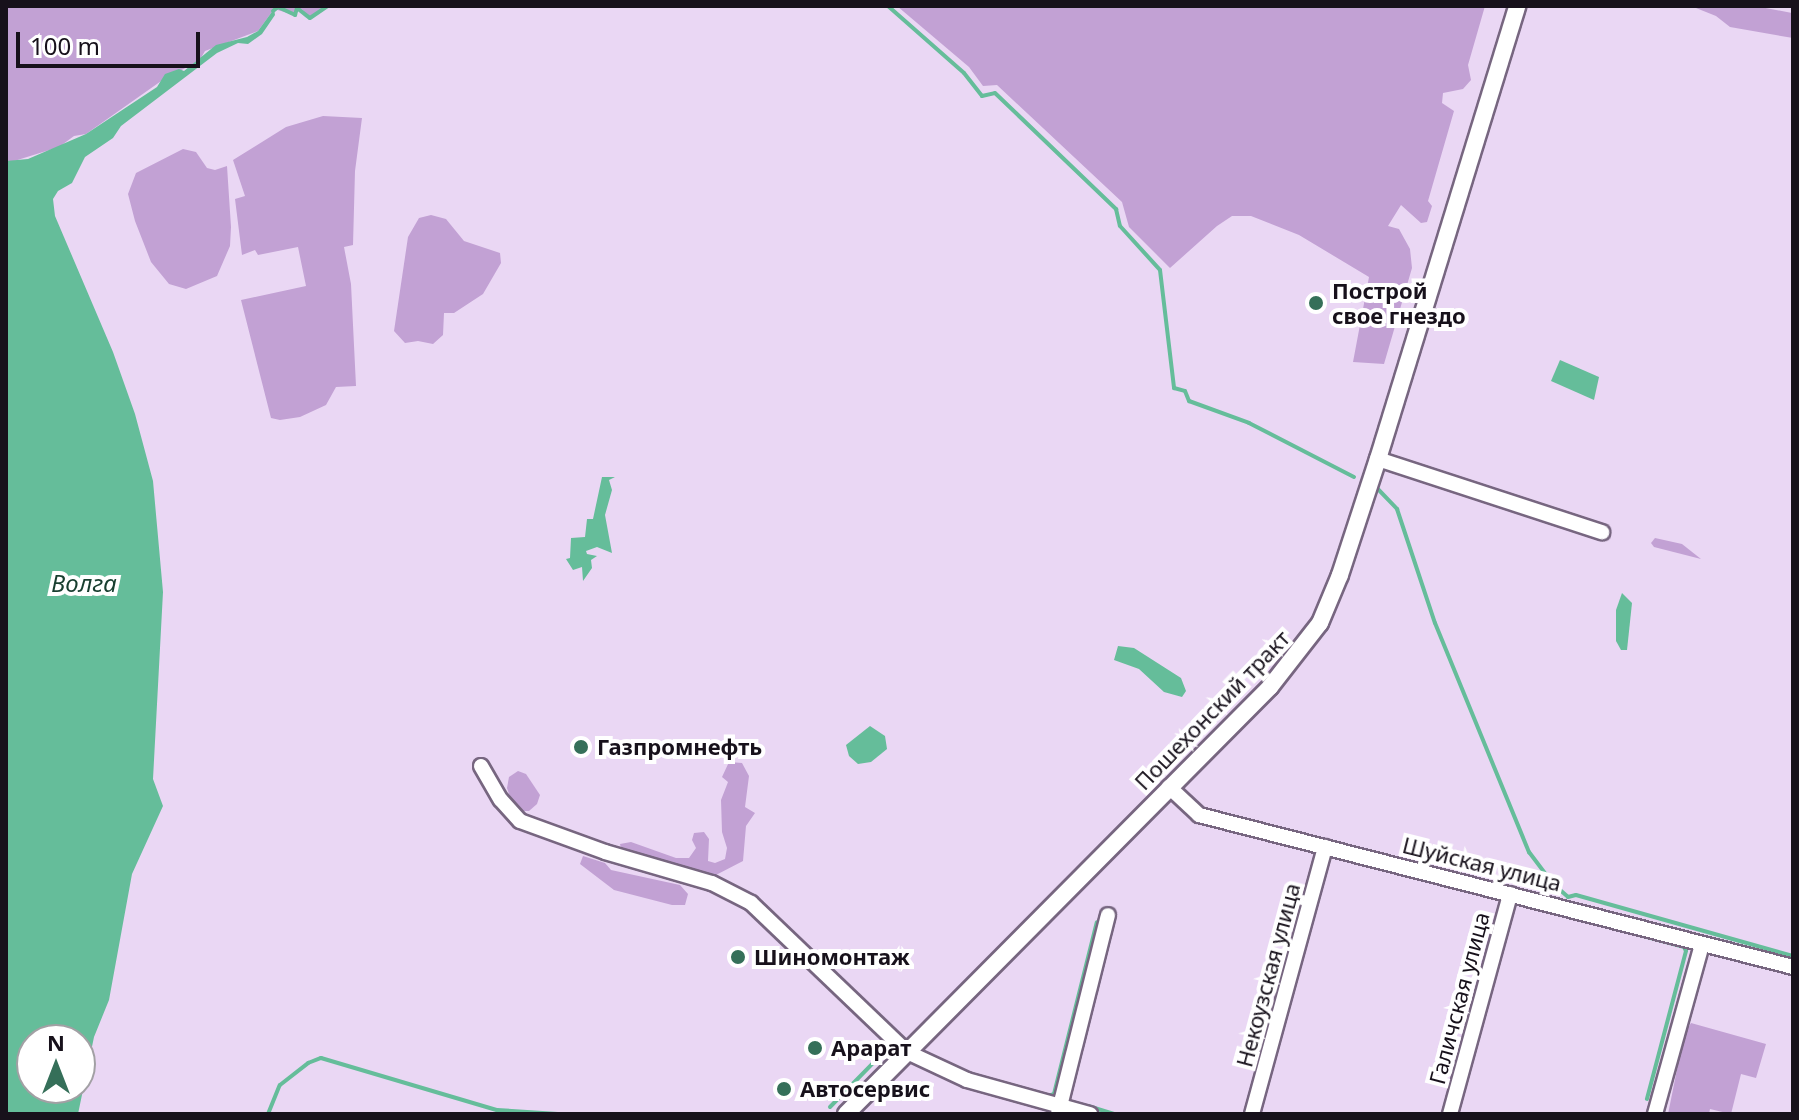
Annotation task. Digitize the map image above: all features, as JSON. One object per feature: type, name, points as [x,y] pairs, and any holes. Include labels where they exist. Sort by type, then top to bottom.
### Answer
[{"type":"main road","name":"Пошехонский тракт","points":[[846,1114],[1270,687],[1320,623],[1340,575],[1378,459],[1517,6]]},
{"type":"street","points":[[1378,459],[1602,532]]},
{"type":"street","points":[[481,766],[501,800],[520,821],[605,852],[712,883],[751,903],[907,1052],[967,1080],[1059,1110],[1090,1114]]},
{"type":"street","name":"Шуйская улица","points":[[1169,787],[1199,815],[1793,967]]},
{"type":"street","name":"Некоузская улица","points":[[1252,1114],[1325,847]]},
{"type":"street","name":"Галичская улица","points":[[1450,1114],[1510,894]]},
{"type":"street","points":[[1059,1110],[1108,915]]},
{"type":"street","points":[[1655,1114],[1702,944]]},
{"type":"shaded area","points":[[6,6],[328,6],[310,18],[297,8],[295,15],[274,9],[258,31],[205,51],[199,61],[164,79],[86,134],[74,136],[59,147],[11,162],[6,161]]},
{"type":"shaded area","points":[[897,6],[1485,6],[1468,65],[1471,80],[1463,89],[1443,93],[1442,103],[1454,111],[1428,201],[1432,206],[1427,222],[1421,223],[1401,205],[1388,226],[1399,229],[1410,249],[1412,268],[1384,364],[1353,362],[1369,277],[1299,235],[1251,216],[1232,216],[1170,268],[1129,227],[1122,202],[997,85],[983,86],[969,67]]},
{"type":"shaded area","points":[[1691,6],[1755,6],[1792,13],[1793,38],[1730,27],[1716,16]]},
{"type":"shaded area","points":[[323,116],[362,118],[355,171],[353,245],[344,247],[351,284],[356,386],[336,387],[326,405],[300,417],[280,420],[271,418],[241,300],[306,286],[298,247],[258,255],[255,250],[242,255],[235,199],[245,196],[233,160],[286,127]]},
{"type":"shaded area","points":[[183,149],[196,152],[207,168],[215,170],[227,166],[231,227],[230,246],[217,276],[186,289],[169,284],[151,262],[128,194],[136,173]]},
{"type":"shaded area","points":[[431,215],[446,219],[464,241],[500,253],[501,263],[483,294],[454,313],[444,313],[443,335],[433,344],[418,341],[405,343],[394,331],[408,237],[419,218]]},
{"type":"shaded area","points":[[1655,538],[1682,544],[1701,559],[1654,547],[1651,543]]},
{"type":"shaded area","points":[[729,762],[742,763],[749,776],[745,807],[755,813],[746,826],[743,861],[714,876],[622,852],[620,844],[631,842],[676,858],[689,858],[696,848],[692,840],[694,833],[704,832],[709,839],[708,861],[715,863],[725,859],[727,848],[722,832],[721,800],[728,782],[722,777]]},
{"type":"shaded area","points":[[518,771],[526,774],[540,795],[537,804],[529,811],[520,811],[511,800],[507,788],[509,777]]},
{"type":"shaded area","points":[[583,856],[605,863],[611,870],[680,885],[688,894],[685,905],[672,905],[614,890],[580,864]]},
{"type":"shaded area","points":[[1691,1023],[1766,1044],[1756,1078],[1741,1074],[1731,1114],[1710,1109],[1709,1114],[1668,1114],[1684,1035]]},
{"type":"water","name":"Волга","points":[[274,9],[275,15],[262,34],[248,44],[238,43],[217,53],[121,126],[113,138],[85,157],[72,183],[58,191],[53,199],[55,216],[113,352],[135,414],[153,481],[163,592],[153,779],[163,806],[132,874],[109,1000],[96,1032],[96,1024],[16,1024],[16,1104],[80,1104],[78,1114],[6,1114],[6,161],[28,159],[86,134],[157,87],[165,74],[179,69],[184,71],[216,45],[258,31]]},
{"type":"water","points":[[1560,360],[1599,377],[1594,400],[1551,381]]},
{"type":"water","points":[[602,477],[615,477],[609,480],[612,490],[605,515],[612,553],[597,547],[586,551],[597,556],[591,560],[592,568],[583,581],[582,567],[573,570],[566,559],[570,558],[571,538],[585,537],[587,519],[593,519]]},
{"type":"water","points":[[1622,593],[1632,603],[1627,650],[1621,650],[1616,641],[1616,610]]},
{"type":"water","points":[[1118,646],[1134,648],[1181,678],[1186,691],[1182,697],[1164,692],[1139,669],[1114,660]]},
{"type":"water","points":[[870,726],[885,736],[887,749],[871,762],[858,764],[849,756],[846,745]]},
{"type":"waterway","points":[[273,11],[278,7],[295,15],[297,8],[310,18],[328,6]]},
{"type":"waterway","points":[[888,6],[964,73],[982,96],[995,93],[1116,209],[1120,226],[1160,270],[1174,388],[1185,391],[1189,401],[1249,423],[1354,477]]},
{"type":"waterway","points":[[1375,486],[1397,509],[1435,623],[1529,852],[1552,883],[1568,897],[1576,895],[1793,956]]},
{"type":"waterway","points":[[1048,1096],[1054,1094],[1097,922]]},
{"type":"waterway","points":[[1636,934],[1684,947],[1686,951],[1647,1099]]},
{"type":"waterway","points":[[830,1107],[877,1059],[876,1053]]},
{"type":"waterway","points":[[268,1114],[280,1085],[308,1063],[321,1058],[497,1110],[558,1114]]},
{"type":"waterway","points":[[1088,1106],[1115,1114]]},
{"type":"place","name":"Построй свое гнездо","points":[[1316,303]]},
{"type":"place","name":"Газпромнефть","points":[[581,747]]},
{"type":"place","name":"Шиномонтаж","points":[[738,957]]},
{"type":"place","name":"Арарат","points":[[815,1048]]},
{"type":"place","name":"Автосервис","points":[[784,1089]]}]
